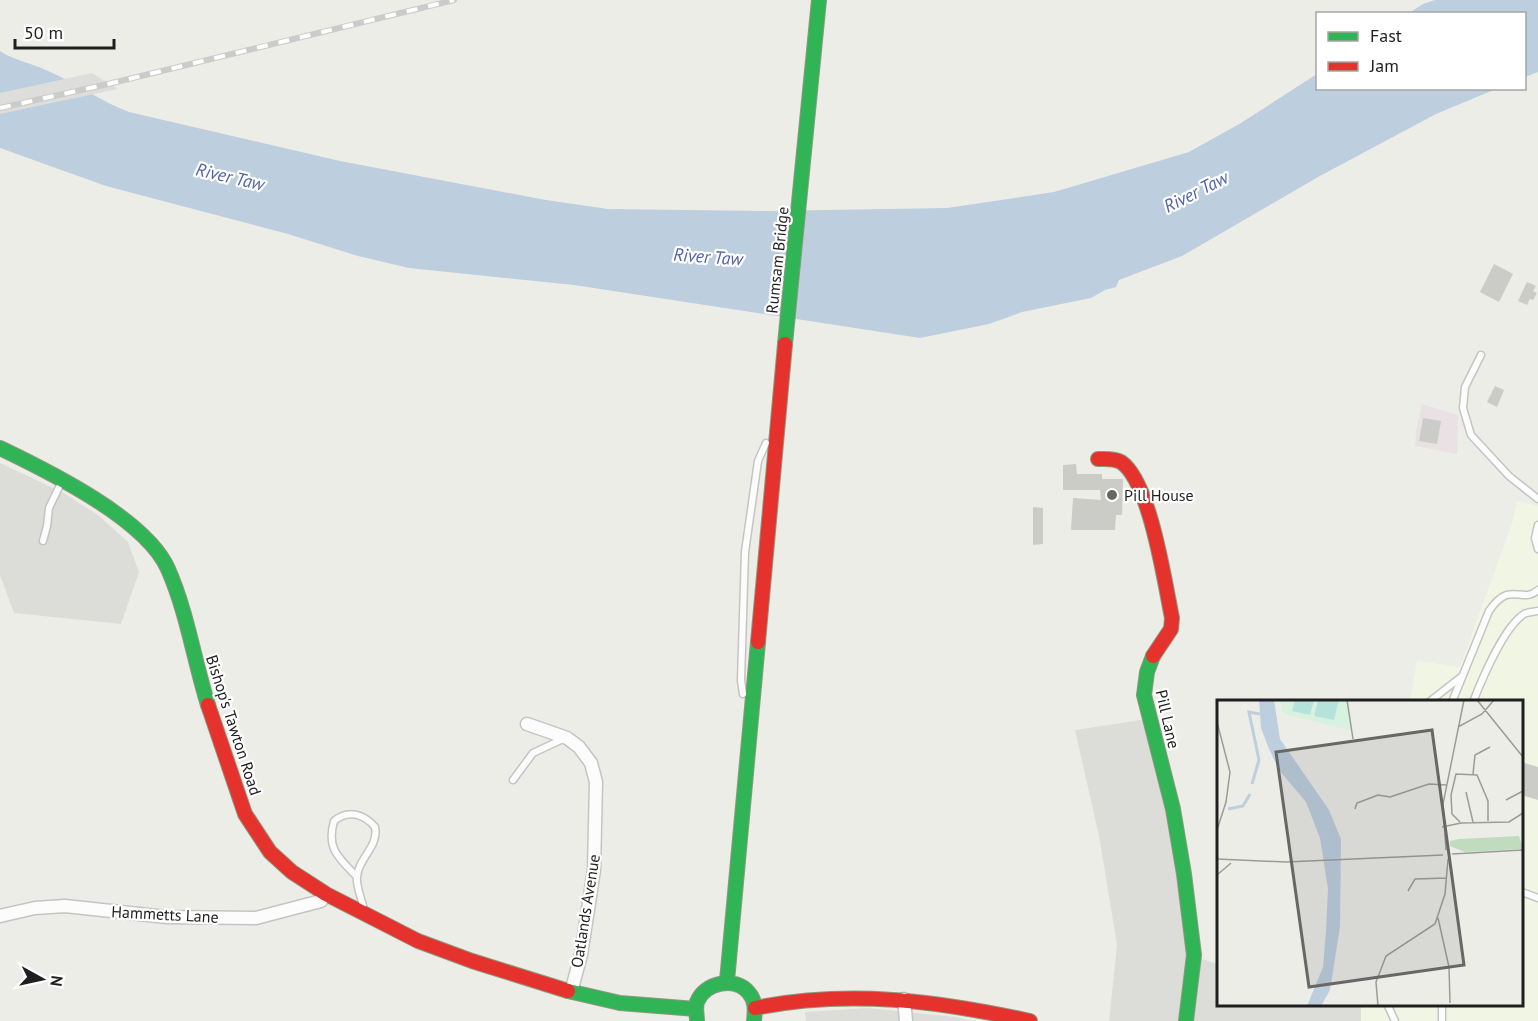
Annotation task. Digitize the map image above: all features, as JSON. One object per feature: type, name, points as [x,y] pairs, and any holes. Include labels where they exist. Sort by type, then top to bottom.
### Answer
[{"type":"main road","name":"Rumsam Bridge","points":[[727,981],[748,737],[819,0]]},
{"type":"main road","name":"Bishop's Tawton Road","points":[[0,448],[62,480],[130,525],[151,544],[167,567],[179,600],[220,743],[245,814],[270,852],[292,872],[326,894],[418,941],[571,992],[620,1003],[696,1015]]},
{"type":"main road","name":"Pill Lane","points":[[1098,459],[1119,460],[1135,479],[1147,509],[1172,618],[1171,629],[1152,657],[1143,694],[1173,809],[1184,874],[1194,955],[1186,1021]]},
{"type":"main road","points":[[696,1015],[703,992],[710,986],[727,981],[749,992],[754,1014],[800,1000],[904,999],[996,1012],[1030,1021]]},
{"type":"street","name":"Oatlands Avenue","points":[[527,724],[567,738],[579,747],[591,763],[596,782],[594,870],[581,955],[571,992]]},
{"type":"street","name":"Hammetts Lane","points":[[0,916],[34,908],[65,906],[167,917],[256,918],[321,901],[326,894]]},
{"type":"street","points":[[904,999],[906,1021]]},
{"type":"lane","points":[[1480,355],[1465,387],[1463,408],[1471,435],[1509,476],[1538,500]]},
{"type":"lane","points":[[748,737],[741,680],[746,552],[758,460],[778,418]]},
{"type":"lane","points":[[42,542],[49,508],[62,480]]},
{"type":"lane","points":[[1538,525],[1535,538],[1538,549]]},
{"type":"lane","points":[[1453,700],[1489,611],[1496,600],[1508,593],[1528,595],[1538,590]]},
{"type":"lane","points":[[1474,700],[1505,635],[1525,613],[1538,611]]},
{"type":"lane","points":[[1432,700],[1462,677]]},
{"type":"lane","points":[[513,780],[533,753],[567,738]]},
{"type":"lane","points":[[357,877],[336,855],[332,846],[334,821],[344,814],[357,814],[375,827],[375,839],[358,869],[357,877],[366,915]]},
{"type":"lane","points":[[1523,893],[1538,898]]},
{"type":"lane","points":[[1388,1006],[1395,1021]]},
{"type":"shaded area","points":[[1422,404],[1458,415],[1457,454],[1415,446]]},
{"type":"shaded area","points":[[0,463],[62,492],[98,515],[128,542],[139,572],[121,624],[14,613],[0,575]]},
{"type":"shaded area","points":[[1517,501],[1538,506],[1538,1021],[1361,1021],[1361,1006],[1523,1006],[1523,700],[1410,700],[1417,661],[1460,667],[1513,521]]},
{"type":"shaded area","points":[[1154,718],[1198,958],[1217,964],[1217,1006],[1361,1006],[1361,1021],[1109,1021],[1117,945],[1099,836],[1075,730]]},
{"type":"shaded area","points":[[868,1008],[956,1017],[972,1021],[806,1021],[805,1012]]},
{"type":"water","points":[[1435,0],[1538,0],[1538,72],[1526,77],[1526,12],[1411,12]]},
{"type":"water","name":"River Taw","points":[[0,51],[42,68],[129,112],[340,161],[546,200],[608,209],[767,211],[947,208],[1054,192],[1189,152],[1241,123],[1316,75],[1316,90],[1494,90],[1436,114],[1318,177],[1182,256],[1119,280],[1116,287],[1091,298],[1022,312],[989,324],[920,338],[574,285],[409,268],[106,186],[0,148]]},
{"type":"pier","points":[[92,73],[118,89],[0,114],[0,93]]},
{"type":"building","points":[[1494,264],[1513,274],[1499,302],[1480,292]]},
{"type":"building","points":[[1527,282],[1536,286],[1533,291],[1537,293],[1527,305],[1518,301]]},
{"type":"building","points":[[1495,386],[1504,390],[1497,407],[1487,402]]},
{"type":"building","points":[[1423,418],[1441,421],[1437,444],[1419,441]]},
{"type":"building","name":"Pill House","points":[[1076,464],[1077,474],[1102,474],[1102,479],[1123,479],[1122,515],[1116,515],[1115,530],[1071,530],[1073,498],[1101,500],[1100,490],[1063,490],[1063,465]]},
{"type":"building","points":[[1033,507],[1043,508],[1043,544],[1033,545]]},
{"type":"building","points":[[1523,762],[1538,767],[1538,800],[1523,795]]},
{"type":"railway","points":[[0,108],[454,0]]},
{"type":"traffic: fast","points":[[785,344],[819,0]]},
{"type":"traffic: fast","points":[[0,448],[94,498],[139,532],[156,550],[175,585],[208,705]]},
{"type":"traffic: fast","points":[[727,981],[758,642]]},
{"type":"traffic: fast","points":[[1153,656],[1147,672],[1144,695],[1173,809],[1194,955],[1186,1021]]},
{"type":"traffic: fast","points":[[697,1021],[696,1004],[701,995],[714,986],[729,983],[737,984],[753,999],[754,1021]]},
{"type":"traffic: fast","points":[[568,991],[620,1003],[696,1009]]},
{"type":"traffic: jam","points":[[758,642],[785,344]]},
{"type":"traffic: jam","points":[[1098,459],[1121,462],[1131,473],[1140,490],[1155,534],[1172,618],[1171,629],[1153,656]]},
{"type":"traffic: jam","points":[[208,705],[245,814],[270,852],[292,872],[326,894],[418,941],[472,961],[568,991]]},
{"type":"traffic: jam","points":[[755,1008],[790,1002],[859,998],[928,1003],[1030,1021]]},
{"type":"place","name":"Pill House","points":[[1112,495]]}]
